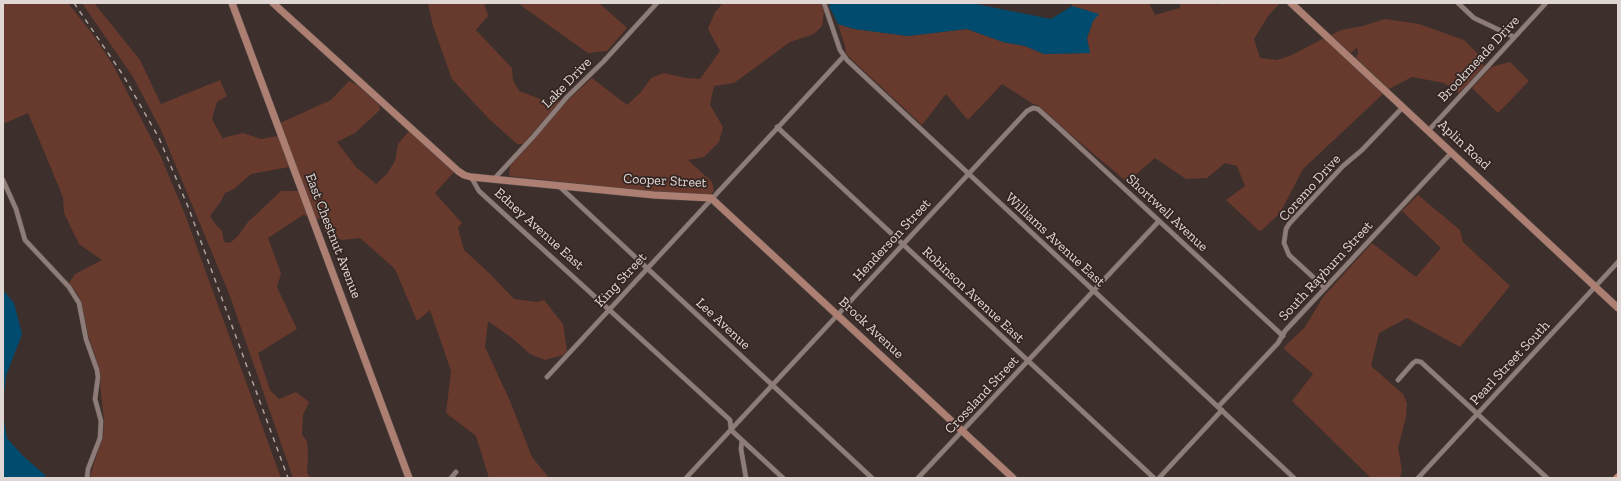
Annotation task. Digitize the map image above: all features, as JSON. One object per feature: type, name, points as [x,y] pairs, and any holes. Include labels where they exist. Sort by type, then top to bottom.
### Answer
[{"type":"street","name":"East Chestnut Avenue","points":[[232,3],[408,478]]},
{"type":"street","name":"Edney Avenue East","points":[[273,3],[458,171],[471,177],[474,186],[479,191],[730,420],[731,430],[783,478]]},
{"type":"street","name":"Lake Drive","points":[[494,179],[533,138],[567,97],[603,62],[656,3]]},
{"type":"street","name":"Williams Avenue East","points":[[824,3],[840,50],[844,56],[1292,477]]},
{"type":"street","name":"Aplin Road","points":[[1291,3],[1429,130],[1618,308]]},
{"type":"street","points":[[1458,3],[1474,18],[1514,37]]},
{"type":"street","name":"Brookmeade Drive","points":[[1429,130],[1546,3]]},
{"type":"street","name":"Cooper Street","points":[[471,177],[654,195],[711,198],[844,56]]},
{"type":"street","name":"Coremo Drive","points":[[1325,288],[1289,255],[1284,244],[1286,230],[1289,224],[1343,166],[1362,150],[1404,107]]},
{"type":"street","name":"Henderson Street","points":[[686,478],[902,244],[1027,112],[1035,108]]},
{"type":"street","name":"Shortwell Avenue","points":[[1035,108],[1058,127],[1283,336]]},
{"type":"street","name":"Robinson Avenue East","points":[[777,127],[1154,478]]},
{"type":"street","name":"South Rayburn Street","points":[[1159,478],[1325,288],[1452,152]]},
{"type":"street","points":[[3,180],[16,209],[25,240],[69,288],[78,303],[86,339],[97,370],[98,377],[95,399],[101,421],[100,438],[88,468],[87,478]]},
{"type":"street","name":"Lee Avenue","points":[[559,186],[872,478]]},
{"type":"street","name":"King Street","points":[[547,377],[648,269],[711,198]]},
{"type":"street","name":"Brock Avenue","points":[[711,198],[838,314],[1013,478]]},
{"type":"street","name":"Crossland Street","points":[[918,478],[1159,221]]},
{"type":"street","name":"Pearl Street South","points":[[1418,478],[1618,262]]},
{"type":"street","points":[[1398,380],[1413,363],[1416,361],[1421,362],[1548,478]]},
{"type":"street","points":[[742,440],[741,449],[746,478]]},
{"type":"street","points":[[451,478],[456,472]]},
{"type":"shaded area","points":[[3,3],[68,3],[94,36],[113,65],[161,157],[184,212],[281,478],[90,478],[103,437],[104,420],[100,384],[101,376],[89,338],[81,301],[69,283],[75,274],[102,260],[79,244],[64,213],[63,197],[28,113],[3,124]]},
{"type":"shaded area","points":[[82,3],[94,3],[140,60],[161,104],[220,80],[227,96],[217,102],[212,119],[223,139],[243,133],[261,139],[278,136],[289,167],[251,174],[234,189],[225,193],[210,216],[222,231],[224,242],[230,243],[237,237],[248,222],[281,191],[299,191],[308,216],[303,215],[268,238],[281,273],[277,287],[297,329],[258,353],[270,390],[279,399],[296,392],[309,402],[303,415],[302,434],[307,442],[307,473],[311,478],[293,478],[230,296],[161,130],[133,77]]},
{"type":"shaded area","points":[[428,3],[484,3],[488,16],[476,30],[512,68],[513,80],[519,91],[551,103],[561,100],[523,144],[517,144],[489,119],[452,79],[433,26]]},
{"type":"shaded area","points":[[519,3],[599,3],[627,28],[607,51],[588,53]]},
{"type":"shaded area","points":[[723,3],[821,3],[824,12],[822,26],[814,34],[790,42],[734,83],[714,86],[710,105],[723,127],[719,142],[704,157],[688,160],[712,182],[714,191],[710,195],[655,192],[509,176],[510,166],[569,99],[592,78],[627,105],[641,92],[651,78],[664,73],[686,78],[700,79],[720,51],[708,29],[715,12]]},
{"type":"shaded area","points":[[1072,3],[1149,3],[1155,15],[1180,8],[1180,3],[1214,3],[1217,5],[1219,3],[1280,3],[1268,16],[1254,39],[1260,58],[1277,60],[1292,55],[1324,38],[1384,93],[1303,169],[1280,213],[1261,231],[1226,200],[1245,186],[1237,166],[1225,163],[1207,178],[1186,179],[1155,158],[1127,182],[1038,105],[1033,104],[1002,84],[968,120],[946,94],[922,125],[848,56],[838,24],[854,29],[908,36],[967,29],[1003,42],[1025,46],[1044,54],[1089,53],[1087,38],[1093,21],[1090,11],[1072,6]]},
{"type":"shaded area","points":[[1385,19],[1419,24],[1464,40],[1478,54],[1476,63],[1485,65],[1459,93],[1444,83],[1412,77],[1389,89],[1356,58],[1358,53],[1357,47],[1351,53],[1331,35],[1341,30],[1363,26]]},
{"type":"shaded area","points":[[1510,62],[1529,81],[1498,113],[1472,88],[1491,67]]},
{"type":"shaded area","points":[[349,81],[357,85],[379,105],[380,110],[355,133],[337,142],[356,167],[376,184],[387,174],[395,161],[398,144],[409,131],[454,172],[435,193],[462,223],[458,228],[464,250],[514,299],[537,302],[544,300],[563,324],[567,351],[563,355],[545,360],[530,354],[512,338],[488,321],[485,347],[510,401],[532,457],[549,478],[489,478],[476,436],[446,413],[451,371],[430,310],[417,321],[395,269],[360,238],[342,240],[325,232],[321,219],[315,218],[280,123],[331,100]]},
{"type":"shaded area","points":[[1418,195],[1460,230],[1463,242],[1510,286],[1460,347],[1407,318],[1379,333],[1371,366],[1403,394],[1407,403],[1406,417],[1398,448],[1402,470],[1400,478],[1371,478],[1292,401],[1313,374],[1283,348],[1305,327],[1323,297],[1372,243],[1416,277],[1441,248],[1402,211]]},
{"type":"water","points":[[832,3],[971,3],[1051,19],[1072,6],[1099,14],[1093,21],[1087,38],[1090,53],[1044,54],[1025,46],[1003,42],[967,29],[908,36],[854,29],[838,24],[829,6]]},
{"type":"water","points":[[3,290],[14,303],[22,334],[6,376],[3,403]]},
{"type":"water","points":[[3,415],[7,438],[23,456],[45,475],[45,478],[3,478]]},
{"type":"railway","points":[[74,3],[123,75],[159,138],[189,209],[288,478]]}]
